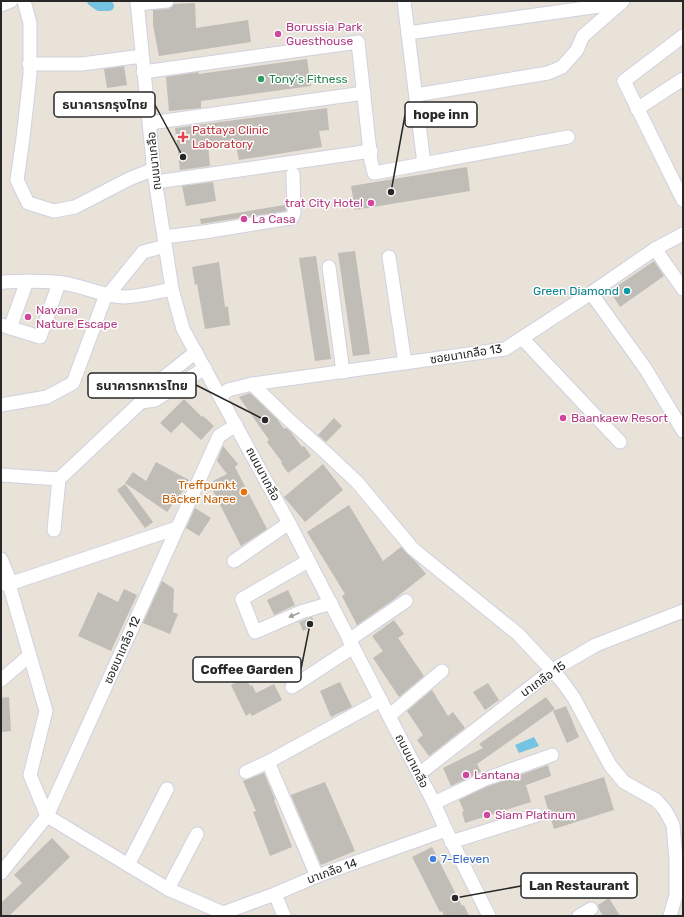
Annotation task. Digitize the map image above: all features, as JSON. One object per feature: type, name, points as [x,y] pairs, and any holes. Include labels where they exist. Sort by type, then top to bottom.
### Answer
[{"type":"street","points":[[1,4],[11,1]]},
{"type":"street","points":[[24,1],[30,23],[30,75],[17,180],[28,203],[54,211],[75,207],[129,179],[154,169]]},
{"type":"street","points":[[137,2],[167,1]]},
{"type":"street","points":[[404,1],[424,164]]},
{"type":"street","name":"ถนนนาเกลือ","points":[[137,2],[143,72],[164,241],[172,289],[183,329],[331,603],[434,803],[448,836],[489,916]]},
{"type":"street","points":[[408,33],[621,2]]},
{"type":"street","points":[[416,95],[548,73],[562,67],[577,50],[583,36],[621,2]]},
{"type":"street","points":[[683,36],[624,81],[683,200]]},
{"type":"street","points":[[143,72],[358,42],[371,161],[374,173],[568,137]]},
{"type":"street","points":[[30,64],[82,64],[142,56]]},
{"type":"street","points":[[637,109],[683,79]]},
{"type":"street","points":[[150,123],[364,94]]},
{"type":"street","points":[[156,182],[371,151]]},
{"type":"street","points":[[1,405],[47,397],[73,383],[104,300],[143,252],[164,241],[204,232],[291,218],[294,216],[293,174]]},
{"type":"street","name":"ซอยนาเกลือ 13","points":[[220,396],[228,390],[252,384],[505,349],[655,249],[683,234]]},
{"type":"street","points":[[655,249],[683,289]]},
{"type":"street","points":[[389,257],[405,363]]},
{"type":"street","points":[[329,267],[343,372]]},
{"type":"street","points":[[1,283],[27,281],[59,283],[107,296],[130,297],[172,289]]},
{"type":"street","points":[[27,281],[6,326],[40,337],[59,283]]},
{"type":"street","points":[[591,293],[645,368],[683,431]]},
{"type":"street","points":[[522,338],[620,442]]},
{"type":"street","points":[[54,530],[59,479],[141,402],[149,389],[196,352]]},
{"type":"street","points":[[141,402],[155,400],[204,368]]},
{"type":"street","points":[[252,384],[357,482],[413,549],[510,626],[561,680],[574,698],[610,765],[624,782],[656,800],[665,810],[678,828],[676,895],[670,916]]},
{"type":"street","name":"ซอยนาเกลือ 12","points":[[1,874],[47,816],[219,436],[236,425]]},
{"type":"street","points":[[1,475],[59,479]]},
{"type":"street","points":[[234,562],[289,523]]},
{"type":"street","points":[[7,584],[177,528]]},
{"type":"street","points":[[1,559],[7,584],[46,711],[30,774],[47,816],[168,889],[223,914]]},
{"type":"street","points":[[308,561],[242,599],[255,632],[302,612],[331,603]]},
{"type":"street","points":[[292,687],[351,644],[406,601]]},
{"type":"street","name":"นาเกลือ 15","points":[[419,774],[551,671],[596,645],[683,611]]},
{"type":"street","points":[[1,680],[29,656]]},
{"type":"street","points":[[389,716],[442,671]]},
{"type":"street","points":[[246,772],[268,762],[380,700]]},
{"type":"street","points":[[434,803],[483,780],[552,755]]},
{"type":"street","points":[[268,762],[317,876]]},
{"type":"street","points":[[128,865],[167,789]]},
{"type":"street","name":"นาเกลือ 14","points":[[223,914],[317,876],[448,836],[537,815]]},
{"type":"street","points":[[168,889],[197,834]]},
{"type":"street","points":[[275,894],[284,916]]},
{"type":"street","points":[[579,916],[591,909]]},
{"type":"water","points":[[534,737],[539,746],[519,753],[515,745]]},
{"type":"building","points":[[195,3],[196,28],[248,20],[251,42],[159,56],[153,25],[153,10],[168,9],[174,4]]},
{"type":"building","name":"Tony's Fitness","points":[[307,59],[311,86],[201,101],[201,108],[169,111],[166,77],[198,72],[199,74]]},
{"type":"building","points":[[124,66],[127,85],[107,88],[104,69]]},
{"type":"building","points":[[327,108],[329,130],[319,131],[322,147],[239,160],[235,141],[208,145],[210,166],[180,170],[175,128]]},
{"type":"building","points":[[467,167],[470,191],[355,210],[351,186]]},
{"type":"building","points":[[213,182],[216,201],[186,206],[182,186]]},
{"type":"building","points":[[285,205],[286,211],[201,224],[200,219]]},
{"type":"building","points":[[355,251],[370,354],[353,356],[338,253]]},
{"type":"building","points":[[316,256],[331,359],[315,361],[299,258]]},
{"type":"building","points":[[654,261],[664,276],[620,307],[610,291]]},
{"type":"building","points":[[219,262],[225,307],[228,306],[230,325],[205,329],[197,284],[195,285],[192,267]]},
{"type":"building","points":[[250,393],[277,419],[284,429],[286,428],[291,432],[311,456],[288,473],[281,463],[282,462],[267,442],[269,440],[239,397]]},
{"type":"building","points":[[184,399],[202,417],[203,416],[214,426],[201,440],[182,422],[171,433],[160,423]]},
{"type":"building","points":[[334,418],[342,426],[326,442],[318,435]]},
{"type":"building","points":[[223,446],[238,464],[235,467],[267,529],[241,546],[209,483],[227,474],[217,461]]},
{"type":"building","points":[[156,462],[189,480],[181,494],[167,512],[125,483],[133,472],[146,481]]},
{"type":"building","points":[[323,464],[343,490],[305,522],[284,497]]},
{"type":"building","points":[[125,484],[153,522],[145,528],[117,490]]},
{"type":"building","points":[[349,505],[383,561],[401,547],[426,574],[393,600],[357,625],[342,596],[345,594],[307,532]]},
{"type":"building","points":[[195,508],[211,518],[199,536],[186,528]]},
{"type":"building","points":[[162,581],[174,589],[173,612],[178,614],[170,634],[143,623]]},
{"type":"building","points":[[124,589],[137,595],[111,651],[78,636],[98,592],[118,602]]},
{"type":"building","points":[[288,590],[295,605],[274,615],[267,600]]},
{"type":"building","points":[[312,617],[315,625],[303,631],[299,622]]},
{"type":"building","points":[[394,620],[404,634],[398,638],[424,676],[399,697],[373,658],[383,651],[372,636]]},
{"type":"building","points":[[246,678],[256,693],[274,684],[282,700],[252,716],[250,713],[246,716],[231,685]]},
{"type":"building","points":[[340,682],[352,707],[331,717],[320,691]]},
{"type":"building","points":[[488,683],[499,700],[485,710],[473,692]]},
{"type":"building","points":[[432,690],[448,716],[453,712],[465,728],[429,756],[417,740],[423,735],[407,711]]},
{"type":"building","points":[[9,697],[11,731],[1,732],[1,698]]},
{"type":"building","points":[[546,697],[555,709],[477,764],[481,772],[451,786],[443,768],[483,748],[479,744]]},
{"type":"building","points":[[566,706],[579,737],[567,743],[553,711]]},
{"type":"building","points":[[548,765],[551,776],[526,785],[531,802],[465,823],[462,812],[464,811],[459,800],[486,787]]},
{"type":"building","points":[[264,773],[292,847],[270,856],[253,812],[256,811],[243,781]]},
{"type":"building","points":[[604,777],[614,810],[554,829],[544,796]]},
{"type":"building","points":[[325,782],[355,851],[321,865],[291,795]]},
{"type":"building","points":[[52,838],[70,857],[9,916],[1,916],[1,903],[22,883],[14,875]]},
{"type":"building","points":[[432,847],[462,906],[464,905],[469,916],[444,916],[442,911],[440,912],[412,857]]},
{"type":"building","points":[[609,898],[620,916],[603,916],[598,905]]},
{"type":"waterway","points":[[92,1],[99,6],[109,6]]},
{"type":"place","name":"Borussia Park Guesthouse","points":[[278,34]]},
{"type":"place","name":"Tony's Fitness","points":[[261,79]]},
{"type":"place","name":"Pattaya Clinic Laboratory","points":[[183,137]]},
{"type":"place","name":"ธนาคารกรุงไทย","points":[[183,157]]},
{"type":"place","name":"hope inn","points":[[391,192]]},
{"type":"place","name":"trat City Hotel","points":[[371,203]]},
{"type":"place","name":"La Casa","points":[[244,219]]},
{"type":"place","name":"Green Diamond","points":[[627,291]]},
{"type":"place","name":"Navana Nature Escape","points":[[28,317]]},
{"type":"place","name":"Baankaew Resort","points":[[563,418]]},
{"type":"place","name":"ธนาคารทหารไทย","points":[[265,420]]},
{"type":"place","name":"Treffpunkt Bäcker Naree","points":[[244,492]]},
{"type":"place","name":"Coffee Garden","points":[[310,624]]},
{"type":"place","name":"Lantana","points":[[466,775]]},
{"type":"place","name":"Siam Platinum","points":[[487,815]]},
{"type":"place","name":"7-Eleven","points":[[433,859]]},
{"type":"place","name":"Lan Restaurant","points":[[455,898]]}]
